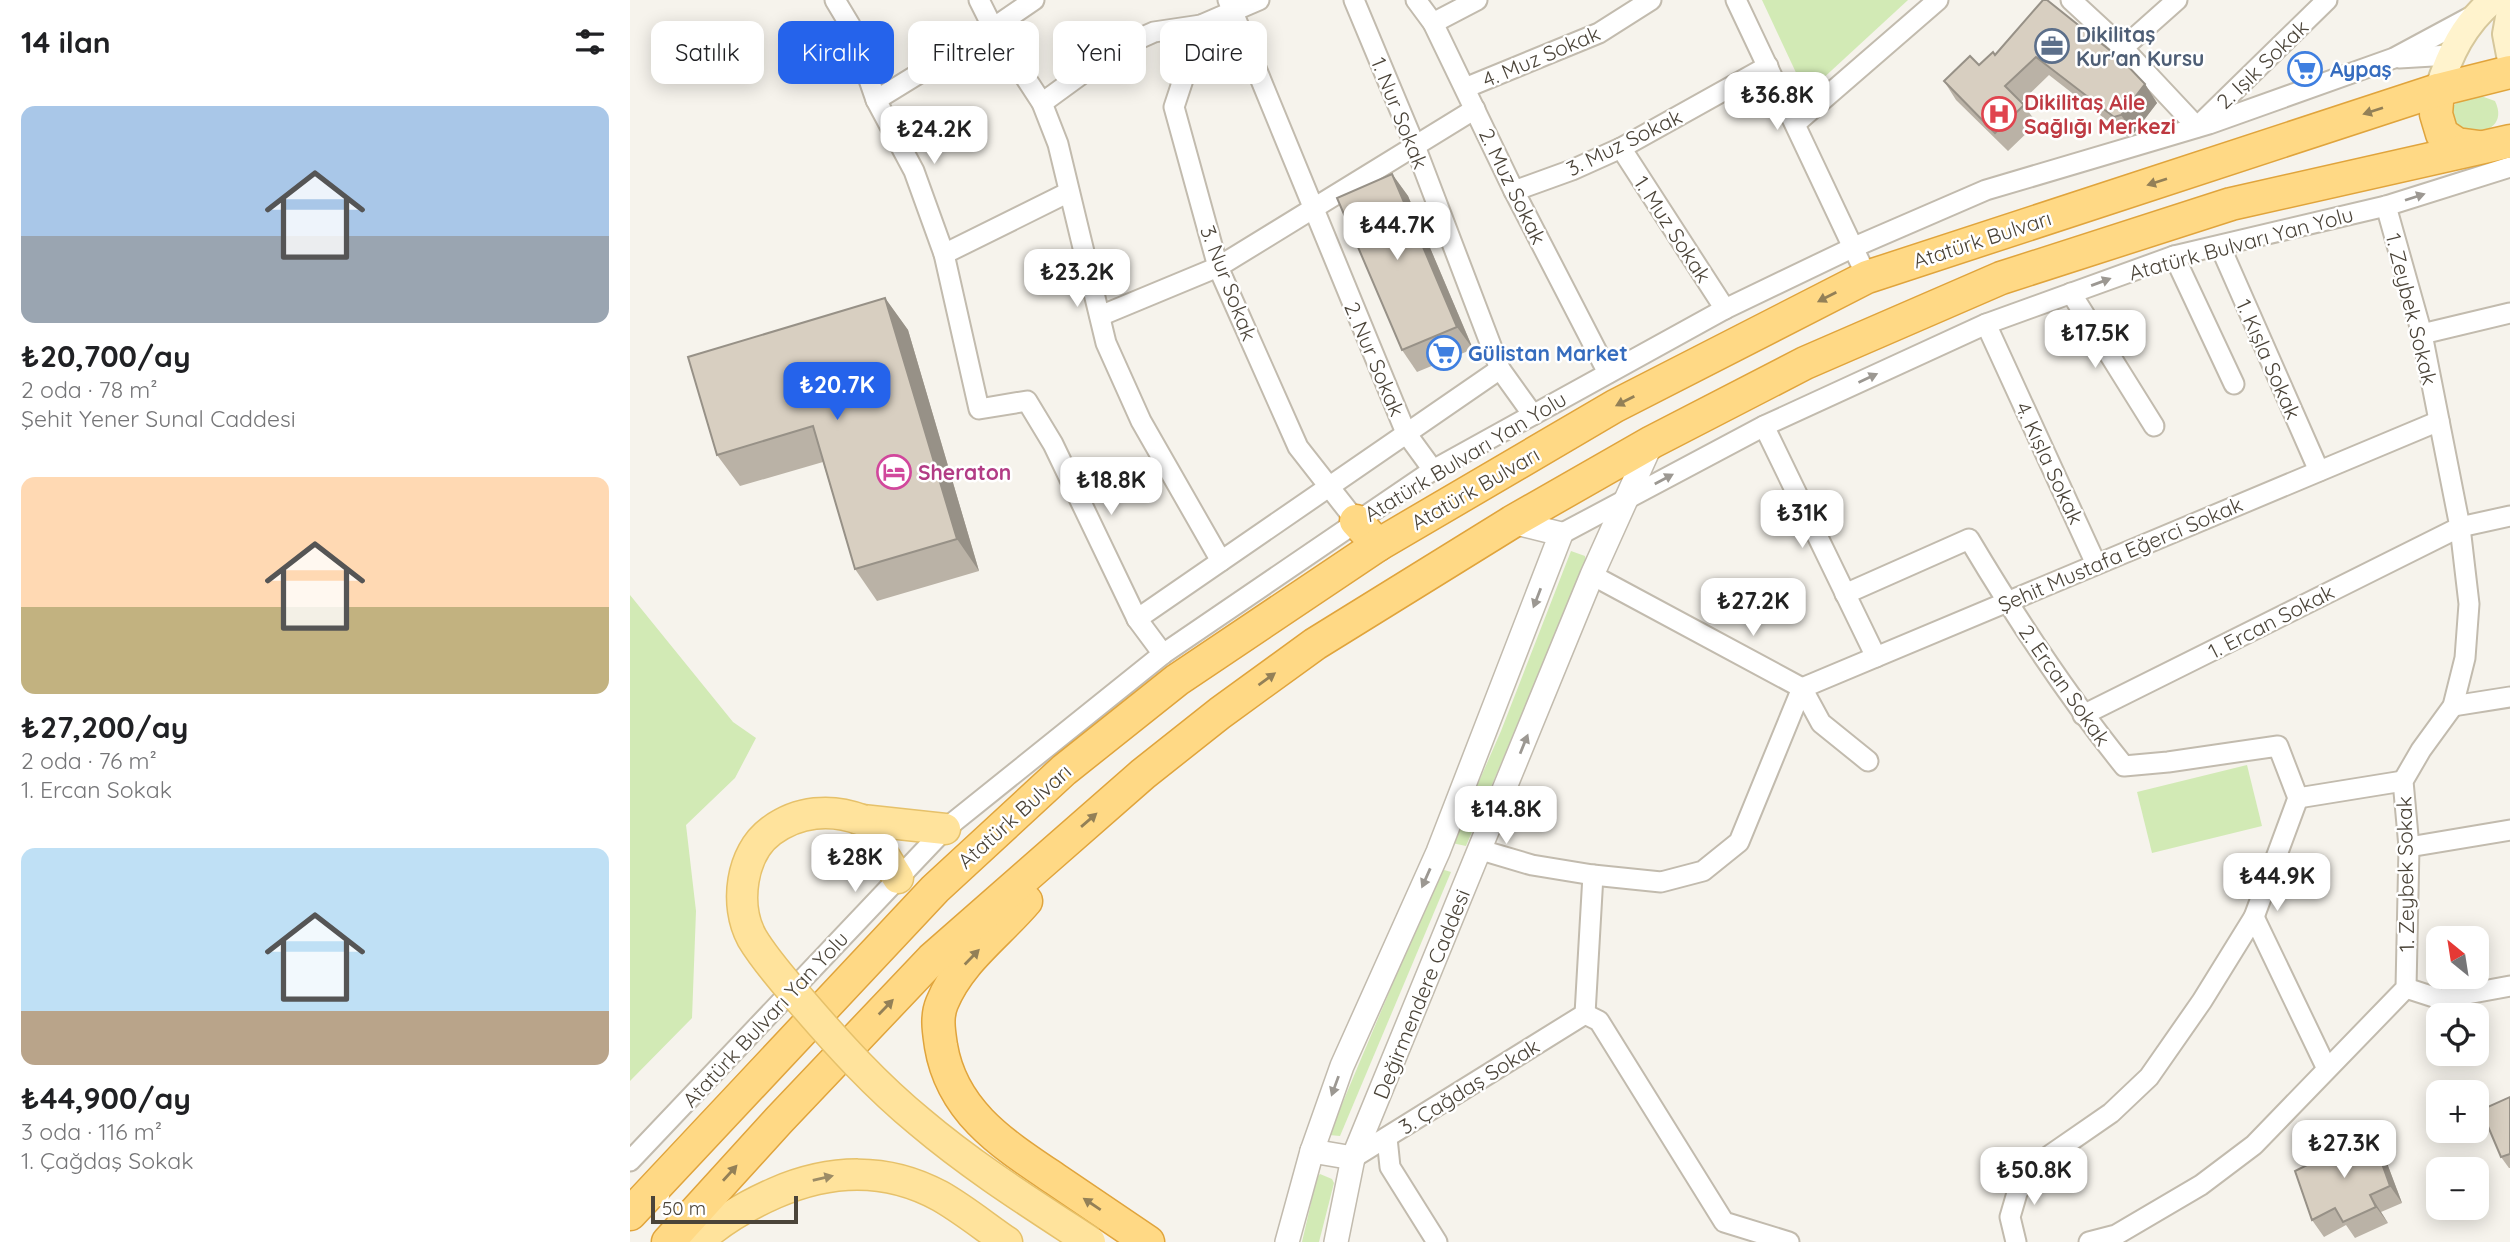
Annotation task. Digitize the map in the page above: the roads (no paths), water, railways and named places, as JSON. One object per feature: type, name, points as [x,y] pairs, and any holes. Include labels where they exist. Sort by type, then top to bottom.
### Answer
[{"type":"highway","name":"Atatürk Bulvarı","points":[[630,1214],[934,889],[1064,770],[1177,680],[1378,545],[1615,406],[1867,276],[2438,90],[2510,72]]},
{"type":"highway","points":[[2438,90],[2436,114],[2442,134],[2457,144],[2496,144],[2510,127]]},
{"type":"highway","name":"Atatürk Bulvarı","points":[[668,1242],[932,959],[1143,774],[1315,644],[1512,522],[1652,442],[1805,363],[2001,278],[2231,204],[2496,144]]},
{"type":"highway","points":[[1356,521],[1378,545]]},
{"type":"highway","points":[[1063,843],[1024,904],[962,968],[947,991],[940,1007],[938,1028],[942,1050],[959,1098],[984,1128],[1148,1242]]},
{"type":"main road","points":[[2438,90],[2450,55],[2461,34],[2484,7]]},
{"type":"main road","points":[[2510,12],[2505,34],[2510,55]]},
{"type":"main road","points":[[945,829],[862,820],[827,811],[786,820],[767,834],[749,857],[744,879],[743,904],[752,937],[782,978],[853,1061],[882,1089],[921,1123],[1001,1184],[1090,1242]]},
{"type":"main road","points":[[862,820],[898,878]]},
{"type":"main road","points":[[698,1242],[757,1201],[788,1187],[840,1174],[892,1177],[914,1185],[941,1197],[1007,1242]]},
{"type":"street","points":[[835,0],[850,25],[876,100],[915,171],[944,254],[979,409],[1027,401],[1053,444],[1137,619],[1163,654]]},
{"type":"street","points":[[979,0],[990,21]]},
{"type":"street","points":[[1003,21],[1034,0]]},
{"type":"street","points":[[1207,21],[1230,5],[1259,0]]},
{"type":"street","name":"1. Nur Sokak","points":[[1354,0],[1415,146],[1500,369],[1533,415]]},
{"type":"street","name":"2. Muz Sokak","points":[[1416,0],[1433,23],[1514,191],[1608,373]]},
{"type":"street","points":[[1433,23],[1477,0]]},
{"type":"street","name":"4. Muz Sokak","points":[[1465,88],[1599,33],[1651,0]]},
{"type":"street","points":[[1736,0],[1867,276]]},
{"type":"street","points":[[1796,123],[1938,0]]},
{"type":"street","points":[[2071,0],[2123,48],[2197,127]]},
{"type":"street","points":[[2123,48],[2177,0]]},
{"type":"street","name":"2. Işık Sokak","points":[[2197,127],[2328,0]]},
{"type":"street","name":"2. Nur Sokak","points":[[1230,5],[1311,208],[1406,433],[1433,470]]},
{"type":"street","points":[[2394,58],[2484,7]]},
{"type":"street","points":[[1042,103],[1116,49],[1160,31]]},
{"type":"street","points":[[2394,58],[2450,55]]},
{"type":"street","name":"Atatürk Bulvarı Yan Yolu","points":[[630,1161],[945,829],[1163,654],[1433,470],[1725,309],[1852,248],[1986,190],[2197,127],[2394,58]]},
{"type":"street","name":"3. Muz Sokak","points":[[1514,191],[1572,170],[1621,148],[1768,66]]},
{"type":"street","points":[[876,100],[908,80]]},
{"type":"street","points":[[1030,84],[1042,103],[1058,144],[1106,343],[1141,421],[1221,561]]},
{"type":"street","name":"3. Nur Sokak","points":[[1182,84],[1174,107],[1218,267],[1298,447],[1356,521]]},
{"type":"street","points":[[1100,316],[1218,267],[1475,109]]},
{"type":"street","name":"1. Muz Sokak","points":[[1621,148],[1725,309]]},
{"type":"street","name":"Atatürk Bulvarı Yan Yolu","points":[[1561,534],[1764,426],[1986,324],[2174,256],[2386,206],[2510,167]]},
{"type":"street","points":[[944,254],[1069,192]]},
{"type":"street","name":"1. Zeybek Sokak","points":[[2386,206],[2422,334],[2460,527],[2469,604],[2465,658],[2454,706],[2421,750],[2403,781],[2409,847],[2406,988]]},
{"type":"street","name":"1. Kışla Sokak","points":[[2220,246],[2319,471]]},
{"type":"street","points":[[2174,256],[2234,384]]},
{"type":"street","points":[[2071,293],[2154,426]]},
{"type":"street","points":[[2422,334],[2510,313]]},
{"type":"street","name":"4. Kışla Sokak","points":[[1986,324],[2096,564]]},
{"type":"street","points":[[1137,619],[1500,369]]},
{"type":"street","name":"Şehit Mustafa Eğerci Sokak","points":[[1802,688],[2439,421]]},
{"type":"street","points":[[1764,426],[1876,657]]},
{"type":"street","name":"Değirmendere Caddesi","points":[[1336,1242],[1353,1158],[1592,575],[1652,442]]},
{"type":"street","name":"1. Ercan Sokak","points":[[2083,715],[2460,527],[2510,516]]},
{"type":"street","points":[[1512,522],[1561,534]]},
{"type":"street","name":"Değirmendere Caddesi","points":[[1287,1242],[1312,1151],[1342,1066],[1438,852],[1561,534]]},
{"type":"street","name":"2. Ercan Sokak","points":[[1845,594],[1969,539],[2007,602],[2083,715],[2124,766],[2278,746],[2298,797]]},
{"type":"street","points":[[1592,575],[1802,688],[1821,723],[1868,761]]},
{"type":"street","points":[[1438,852],[1592,875],[1661,882],[1703,871],[1739,842],[1802,688]]},
{"type":"street","points":[[2454,706],[2510,696]]},
{"type":"street","points":[[2016,1242],[2010,1217],[2017,1193],[2030,1169],[2111,1113],[2149,1077],[2203,1001],[2254,917],[2298,797],[2403,781]]},
{"type":"street","points":[[2409,847],[2510,830]]},
{"type":"street","points":[[1592,875],[1585,1014],[1599,1021],[1724,1222],[1789,1242]]},
{"type":"street","points":[[2254,917],[2327,1069]]},
{"type":"street","points":[[2089,1242],[2116,1235],[2200,1185],[2254,1145],[2406,988],[2440,999],[2510,986]]},
{"type":"street","name":"3. Çağdaş Sokak","points":[[1353,1158],[1585,1014]]},
{"type":"street","points":[[1387,1138],[1390,1167],[1437,1242]]},
{"type":"street","points":[[1312,1151],[1353,1158]]},
{"type":"place","name":"Dikilitaş Kur'an Kursu","points":[[2052,46]]},
{"type":"place","name":"Aypaş","points":[[2305,69]]},
{"type":"place","name":"Dikilitaş Aile Sağlığı Merkezi","points":[[1999,114]]},
{"type":"place","name":"Gülistan Market","points":[[1444,353]]},
{"type":"place","name":"Sheraton","points":[[894,472]]}]
